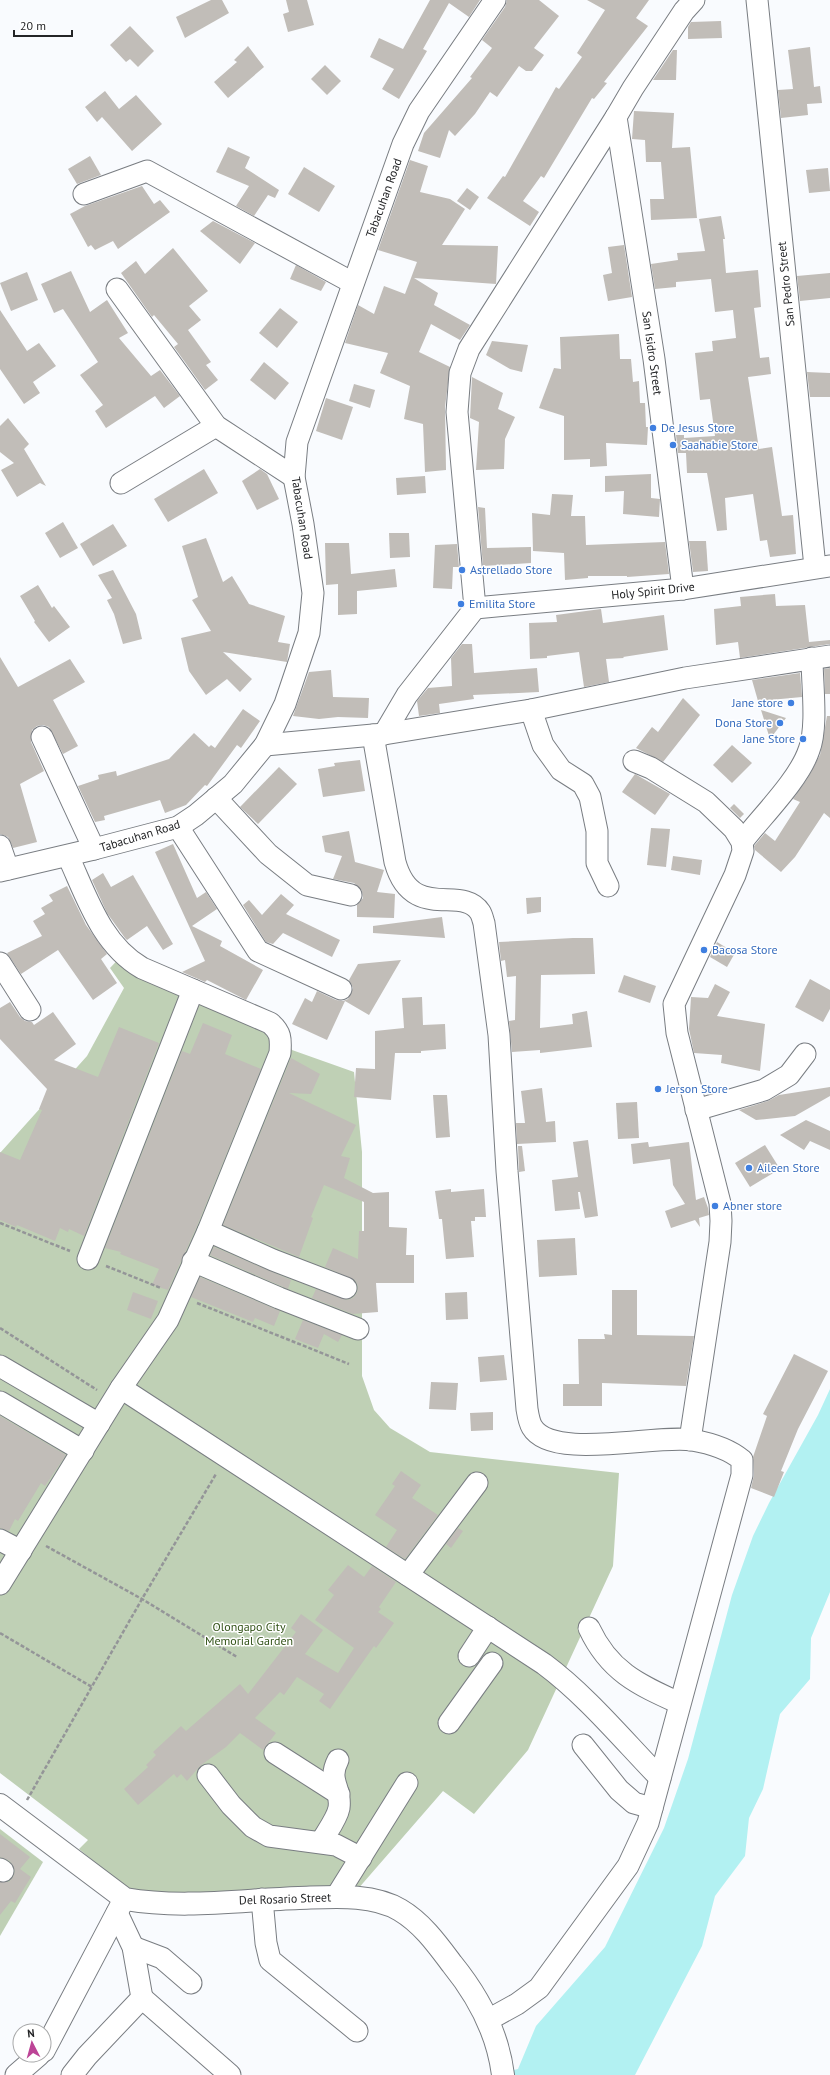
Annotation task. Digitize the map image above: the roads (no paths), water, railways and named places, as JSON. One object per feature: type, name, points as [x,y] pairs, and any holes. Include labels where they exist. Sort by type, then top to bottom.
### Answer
[{"type":"main road","name":"Del Rosario Street","points":[[8,1812],[121,1906],[336,1897],[376,1901],[400,1910],[425,1930],[458,1971],[488,2020],[502,2069]]},
{"type":"street","name":"Tabacuhan Road","points":[[4,870],[94,850],[178,826],[196,815],[233,784],[265,745],[285,704],[309,634],[313,593],[303,524],[294,477],[297,442],[403,144],[419,111],[495,0]]},
{"type":"street","points":[[488,2020],[517,2004],[539,1988],[628,1866],[648,1823],[679,1703],[742,1475],[742,1460],[733,1452],[690,1440],[576,1445],[545,1438],[532,1428],[527,1410],[509,1195],[499,1035],[484,923],[479,911],[473,905],[461,901],[425,898],[408,888],[399,878],[395,862],[378,735],[407,695],[475,608],[456,412],[460,373],[469,349],[633,88],[684,11],[694,0]]},
{"type":"street","name":"San Pedro Street","points":[[757,0],[823,567]]},
{"type":"street","name":"San Isidro Street","points":[[616,117],[654,359],[683,589]]},
{"type":"street","points":[[84,194],[147,171],[353,283]]},
{"type":"street","points":[[117,289],[216,426],[294,477]]},
{"type":"street","points":[[121,482],[216,426]]},
{"type":"street","name":"Holy Spirit Drive","points":[[475,608],[683,589],[823,567]]},
{"type":"street","points":[[265,745],[378,735],[532,710],[685,678],[821,657],[813,730],[809,750],[798,771],[742,842]]},
{"type":"street","points":[[532,710],[543,745],[561,770],[583,784],[590,797],[598,831],[597,862],[608,886]]},
{"type":"street","points":[[42,737],[94,850]]},
{"type":"street","points":[[634,761],[651,768],[706,802],[734,829],[742,842],[743,851],[735,875],[674,1004],[677,1033],[720,1203],[721,1221],[720,1242],[690,1440]]},
{"type":"street","points":[[216,798],[268,854],[307,885],[351,894]]},
{"type":"street","points":[[178,826],[258,951],[341,989]]},
{"type":"street","points":[[0,846],[4,870]]},
{"type":"street","points":[[0,1584],[117,1395],[168,1320],[193,1261],[208,1231],[280,1053],[281,1038],[278,1030],[270,1023],[142,968],[127,959],[103,931],[68,856]]},
{"type":"street","points":[[0,964],[30,1010]]},
{"type":"street","points":[[88,1259],[193,990]]},
{"type":"street","points":[[696,1110],[764,1090],[789,1075],[805,1054]]},
{"type":"street","points":[[208,1231],[273,1260],[346,1288]]},
{"type":"street","points":[[193,1261],[279,1298],[358,1329]]},
{"type":"street","points":[[0,1366],[99,1424]]},
{"type":"street","points":[[117,1395],[225,1457],[488,1627],[499,1653],[561,1677],[660,1778]]},
{"type":"street","points":[[0,1402],[83,1451]]},
{"type":"street","points":[[408,1575],[477,1483]]},
{"type":"street","points":[[0,1540],[25,1544]]},
{"type":"street","points":[[469,1656],[488,1627]]},
{"type":"street","points":[[589,1628],[598,1647],[617,1669],[650,1690],[679,1703]]},
{"type":"street","points":[[449,1723],[499,1653]]},
{"type":"street","points":[[583,1745],[619,1790],[634,1803],[652,1808]]},
{"type":"street","points":[[276,1753],[339,1794]]},
{"type":"street","points":[[321,1842],[338,1810],[339,1794],[333,1779],[333,1770],[338,1760]]},
{"type":"street","points":[[208,1775],[231,1805],[253,1827],[269,1836],[336,1845],[361,1858]]},
{"type":"street","points":[[336,1897],[407,1783]]},
{"type":"street","points":[[262,1899],[266,1943],[270,1960],[357,2031]]},
{"type":"street","points":[[121,1906],[127,1931],[133,1947],[142,1998],[230,2075]]},
{"type":"street","points":[[52,2036],[121,1906]]},
{"type":"street","points":[[133,1947],[162,1958],[191,1983]]},
{"type":"street","points":[[72,2075],[87,2056],[142,1998]]},
{"type":"street","points":[[16,2075],[30,2063]]},
{"type":"water","points":[[830,1389],[830,1592],[811,1638],[810,1679],[780,1714],[763,1789],[749,1818],[745,1856],[715,1896],[702,1946],[635,2075],[495,2075],[518,2069],[536,2026],[605,1947],[664,1828],[688,1759],[732,1595],[753,1536],[769,1503],[818,1415]]},
{"type":"place","name":"De Jesus Store","points":[[653,428]]},
{"type":"place","name":"Saahabie Store","points":[[673,445]]},
{"type":"place","name":"Astrellado Store","points":[[462,570]]},
{"type":"place","name":"Emilita Store","points":[[461,604]]},
{"type":"place","name":"Jane store","points":[[791,703]]},
{"type":"place","name":"Dona Store","points":[[780,723]]},
{"type":"place","name":"Jane Store","points":[[803,739]]},
{"type":"place","name":"Bacosa Store","points":[[704,950]]},
{"type":"place","name":"Jerson Store","points":[[658,1089]]},
{"type":"place","name":"Aileen Store","points":[[749,1168]]},
{"type":"place","name":"Abner store","points":[[715,1206]]},
{"type":"park label","name":"Olongapo City Memorial Garden","points":[[249,1634]]}]
